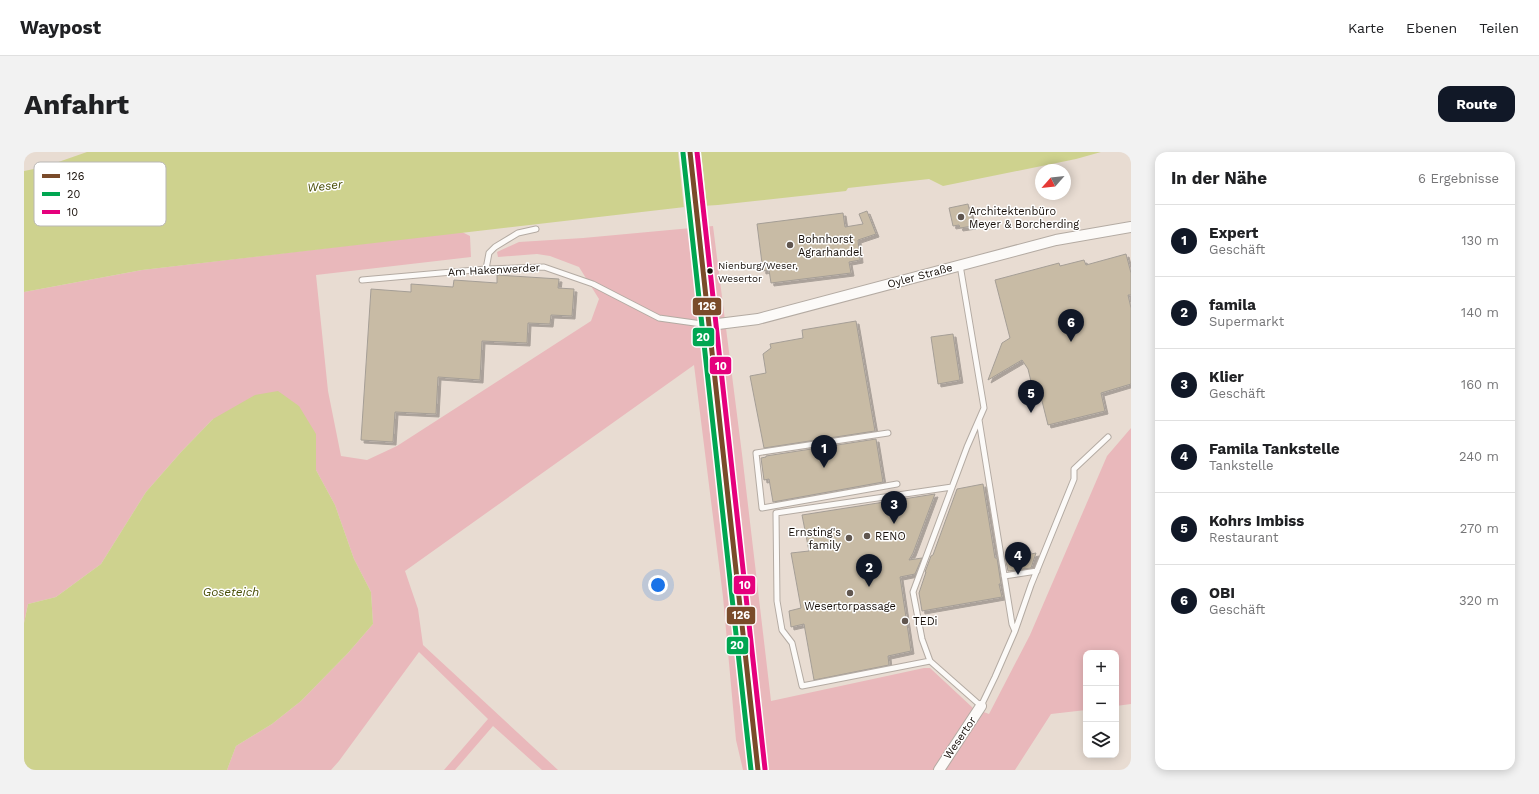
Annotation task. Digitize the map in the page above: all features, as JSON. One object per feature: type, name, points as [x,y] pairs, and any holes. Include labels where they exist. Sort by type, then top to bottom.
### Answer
[{"type":"street","points":[[690,152],[758,770]]},
{"type":"street","name":"Oyler Straße","points":[[710,325],[758,319],[1056,240],[1131,227]]},
{"type":"street","name":"Wesertor","points":[[939,770],[981,706]]},
{"type":"lane","points":[[486,269],[490,253],[495,247],[518,233],[536,229]]},
{"type":"lane","points":[[960,266],[984,408],[952,487],[913,592],[922,639],[930,661],[981,706],[1015,631],[1037,571],[1074,479],[1074,469],[1108,437]]},
{"type":"lane","name":"Am Hakenwerder","points":[[362,280],[486,269],[544,267],[593,284],[659,318],[710,325]]},
{"type":"lane","points":[[979,420],[1012,624],[1015,631]]},
{"type":"lane","points":[[888,433],[756,453],[762,508],[897,484]]},
{"type":"lane","points":[[930,661],[802,686],[792,643],[782,630],[777,601],[776,512],[952,487]]},
{"type":"lane","points":[[1004,576],[1037,571]]},
{"type":"shaded area","points":[[713,226],[771,701],[924,668],[930,668],[973,708],[989,714],[1030,635],[1107,456],[1131,428],[1131,704],[1119,706],[1119,650],[1083,650],[1083,710],[1051,714],[1015,770],[743,770],[736,740],[723,597],[694,365],[405,571],[418,609],[423,645],[558,770],[542,770],[493,726],[455,770],[444,770],[488,719],[419,652],[331,770],[227,770],[236,746],[272,724],[301,701],[348,653],[373,624],[371,592],[354,559],[335,505],[316,470],[316,434],[213,419],[182,451],[146,492],[101,564],[56,597],[28,604],[24,623],[24,292],[142,270],[462,232],[470,236],[471,257],[316,275],[328,391],[341,456],[367,460],[397,446],[591,321],[599,299],[579,267],[550,256],[537,254],[498,257],[497,252],[519,242],[583,238]]},
{"type":"water","name":"Weser","points":[[87,152],[1101,152],[1051,164],[1035,164],[1035,167],[943,186],[929,179],[848,188],[846,191],[718,205],[685,207],[142,270],[24,292],[24,171],[34,169],[34,226],[166,226],[166,162],[58,162]]},
{"type":"water","name":"Goseteich","points":[[278,391],[299,406],[316,434],[316,470],[335,505],[354,559],[371,592],[373,624],[348,653],[301,701],[272,724],[236,746],[227,770],[24,770],[24,623],[28,604],[56,597],[101,564],[146,492],[182,451],[213,419],[255,395]]},
{"type":"pier","points":[[678,152],[701,152],[707,207],[684,209]]},
{"type":"building","name":"Architektenbüro Meyer & Borcherding","points":[[968,204],[973,226],[960,228],[959,225],[953,226],[949,208]]},
{"type":"building","points":[[867,211],[876,234],[858,240],[860,260],[849,262],[851,273],[771,283],[769,270],[763,271],[757,224],[843,213],[845,227],[863,224],[859,214]]},
{"type":"building","points":[[1126,254],[1131,273],[1131,295],[1128,295],[1131,308],[1131,384],[1101,393],[1105,411],[1048,425],[1040,393],[1034,394],[1028,369],[1022,360],[988,380],[1002,343],[1010,338],[995,280],[1059,263],[1060,266],[1084,260],[1086,265]]},
{"type":"building","points":[[497,275],[559,279],[558,288],[574,289],[572,316],[551,315],[550,324],[528,323],[527,343],[482,341],[480,380],[438,377],[436,414],[395,412],[393,442],[361,440],[371,289],[411,292],[411,284],[453,287],[454,280],[497,283]]},
{"type":"building","points":[[856,321],[875,431],[764,448],[750,376],[766,373],[763,354],[771,348],[770,344],[803,338],[802,330]]},
{"type":"building","points":[[953,334],[960,380],[938,384],[931,337]]},
{"type":"building","points":[[876,439],[883,482],[773,502],[769,479],[764,480],[761,458]]},
{"type":"building","points":[[983,484],[995,558],[997,558],[1001,584],[999,584],[1002,597],[922,611],[919,593],[925,572],[931,556],[933,555],[957,489]]},
{"type":"building","name":"Wesertorpassage","points":[[935,494],[909,560],[922,558],[915,574],[900,577],[911,651],[888,656],[889,665],[814,680],[804,624],[791,627],[789,611],[801,608],[791,553],[809,551],[802,515]]},
{"type":"building","points":[[1031,552],[1031,554],[1036,553],[1031,568],[1008,571],[1005,556]]},
{"type":"transit line","name":"126","points":[[690,152],[758,770]]},
{"type":"transit line","name":"10","points":[[697,152],[765,769]]},
{"type":"transit line","name":"20","points":[[683,153],[751,770]]},
{"type":"place","name":"Architektenbüro Meyer & Borcherding","points":[[961,217]]},
{"type":"place","name":"Bohnhorst Agrarhandel","points":[[790,245]]},
{"type":"place","name":"Nienburg/Weser, Wesertor","points":[[710,271]]},
{"type":"place","name":"OBI","points":[[1071,342]]},
{"type":"place","name":"Kohrs Imbiss","points":[[1031,413]]},
{"type":"place","name":"Expert","points":[[824,468]]},
{"type":"place","name":"Klier","points":[[894,524]]},
{"type":"place","name":"RENO","points":[[867,536]]},
{"type":"place","name":"Ernsting's family","points":[[849,538]]},
{"type":"place","name":"Famila Tankstelle","points":[[1018,575]]},
{"type":"place","name":"famila","points":[[869,587]]},
{"type":"place","name":"Wesertorpassage","points":[[850,593]]},
{"type":"place","name":"TEDi","points":[[905,621]]}]
